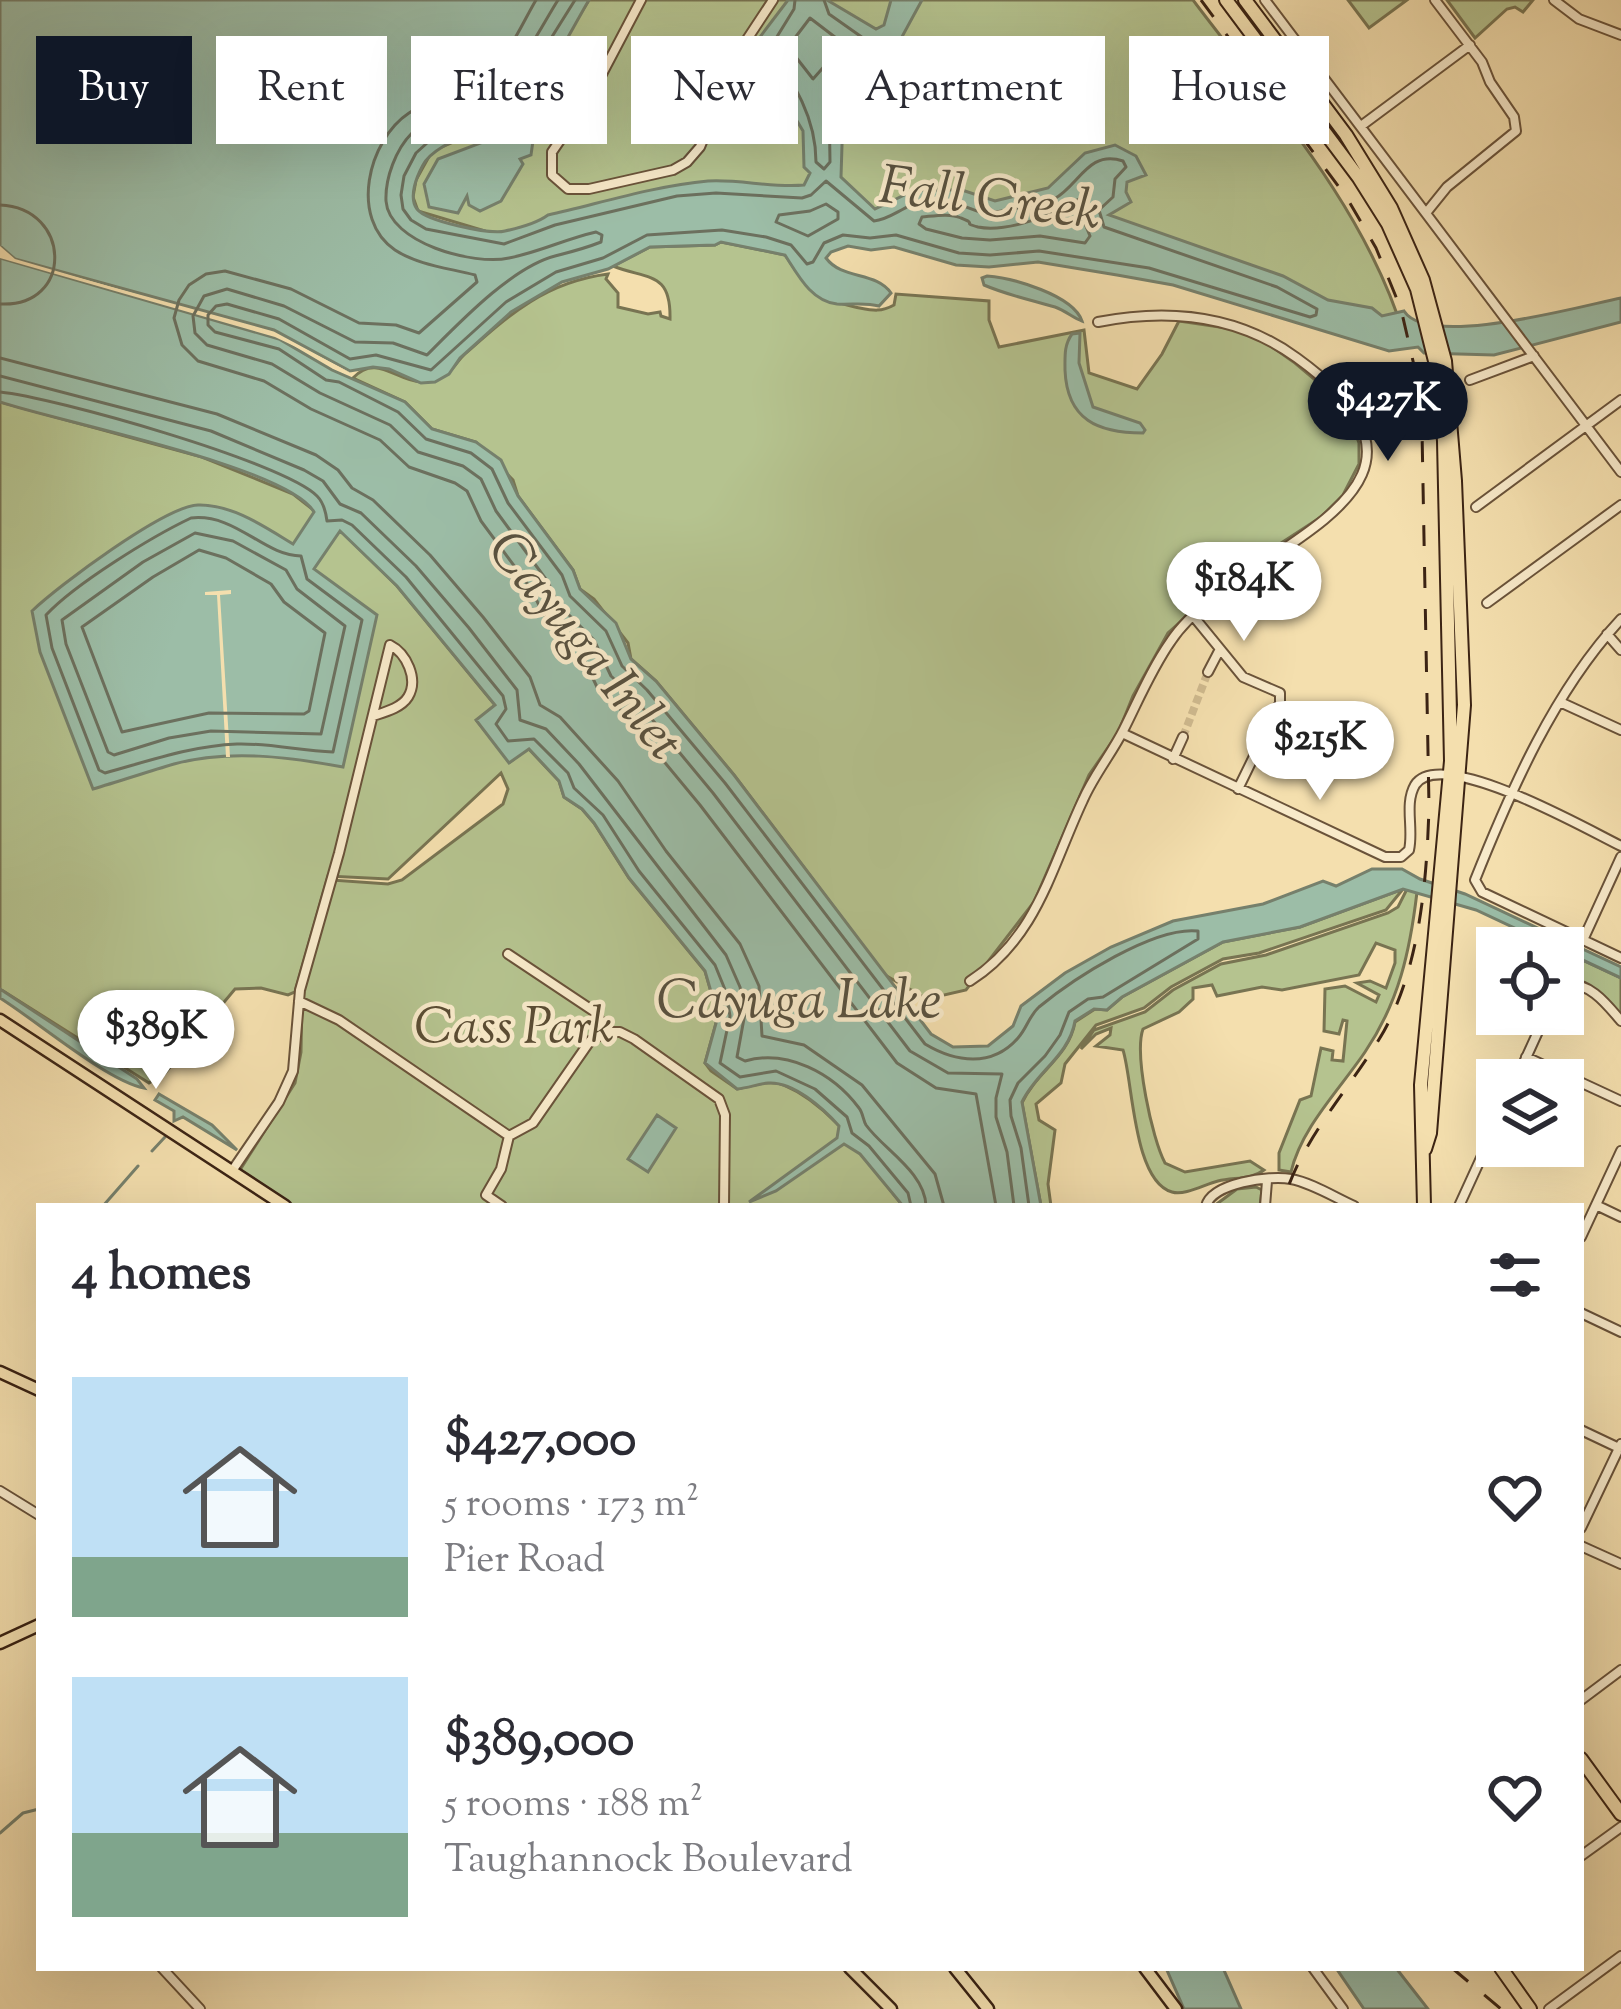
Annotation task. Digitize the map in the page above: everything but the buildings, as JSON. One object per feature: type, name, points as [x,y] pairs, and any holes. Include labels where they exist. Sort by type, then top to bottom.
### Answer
[{"type":"highway","points":[[1226,0],[1367,190],[1424,295]]},
{"type":"highway","points":[[1245,0],[1371,173],[1406,238],[1442,374],[1463,665],[1424,1203]]},
{"type":"highway","points":[[1442,374],[1455,774]]},
{"type":"highway","points":[[1584,1763],[1621,1814]]},
{"type":"highway","points":[[1503,1971],[1530,2009]]},
{"type":"main road","points":[[0,1020],[280,1203]]},
{"type":"main road","points":[[0,1372],[36,1389]]},
{"type":"main road","points":[[0,1643],[36,1626]]},
{"type":"main road","points":[[853,1971],[891,2009]]},
{"type":"main road","points":[[957,1971],[988,2009]]},
{"type":"main road","points":[[1147,1971],[1176,2009]]},
{"type":"street","points":[[641,0],[591,95],[552,152],[552,175],[568,189],[590,189],[673,170],[687,162],[700,147],[740,50],[773,0]]},
{"type":"street","points":[[1265,0],[1621,472]]},
{"type":"street","points":[[1426,213],[1447,187],[1516,131],[1514,117],[1436,0]]},
{"type":"street","points":[[1554,0],[1588,23],[1621,35]]},
{"type":"street","points":[[1360,126],[1470,45]]},
{"type":"street","points":[[970,981],[991,968],[1015,943],[1040,905],[1087,791],[1171,640],[1241,577],[1342,506],[1366,461],[1363,432],[1337,390],[1258,332],[1228,322],[1177,316],[1098,322]]},
{"type":"street","points":[[1470,380],[1532,353]]},
{"type":"street","points":[[1477,507],[1621,400]]},
{"type":"street","points":[[1487,603],[1621,505]]},
{"type":"street","points":[[1194,617],[1243,676],[1280,693],[1280,703],[1238,789]]},
{"type":"street","points":[[1555,927],[1478,890],[1477,873],[1560,702],[1621,620]]},
{"type":"street","points":[[1607,634],[1621,650]]},
{"type":"street","points":[[232,1171],[290,1082],[299,1001],[390,645],[400,650],[407,663],[411,689],[402,703],[373,716]]},
{"type":"street","points":[[1208,672],[1220,649]]},
{"type":"street","points":[[1560,702],[1621,730]]},
{"type":"street","points":[[1122,733],[1393,858],[1401,857],[1411,845],[1414,787],[1428,775],[1455,774],[1514,795],[1621,846]]},
{"type":"street","points":[[1173,759],[1183,737]]},
{"type":"street","points":[[1584,936],[1621,857]]},
{"type":"street","points":[[1584,941],[1621,958]]},
{"type":"street","points":[[508,954],[595,1012],[606,1032]]},
{"type":"street","points":[[1584,987],[1621,1021]]},
{"type":"street","points":[[299,1001],[339,1020],[509,1136]]},
{"type":"street","points":[[498,1203],[486,1195],[501,1169],[509,1136],[533,1124],[590,1041],[606,1032],[626,1034],[719,1099],[725,1115],[724,1203]]},
{"type":"street","points":[[1536,1035],[1526,1057],[1621,1102]]},
{"type":"street","points":[[1584,1231],[1621,1151]]},
{"type":"street","points":[[1461,1203],[1477,1167]]},
{"type":"street","points":[[1207,1203],[1210,1194],[1222,1187],[1290,1179],[1346,1203]]},
{"type":"street","points":[[1264,1203],[1267,1181]]},
{"type":"street","points":[[1596,1205],[1621,1217]]},
{"type":"street","points":[[1584,1314],[1621,1332]]},
{"type":"street","points":[[1584,1431],[1620,1446],[1584,1522]]},
{"type":"street","points":[[0,1491],[36,1513]]},
{"type":"street","points":[[1584,1547],[1621,1564]]},
{"type":"street","points":[[1584,1698],[1621,1670]]},
{"type":"street","points":[[1584,1854],[1621,1827]]},
{"type":"street","points":[[1549,2009],[1621,1956]]},
{"type":"street","points":[[166,1971],[200,2009]]},
{"type":"street","points":[[1315,1971],[1343,2009]]},
{"type":"green space","points":[[589,0],[1193,0],[1221,36],[1129,36],[1129,144],[1303,144],[1366,243],[1404,335],[1276,298],[797,216],[500,273],[485,231],[418,211],[413,197],[416,180],[432,151],[449,144],[607,144],[607,36],[567,36]]},
{"type":"green space","points":[[1348,0],[1407,0],[1369,28]]},
{"type":"green space","points":[[1447,0],[1533,0],[1523,12],[1507,9],[1475,38]]},
{"type":"green space","points":[[721,242],[785,255],[813,291],[855,307],[884,309],[894,305],[896,294],[989,301],[989,320],[999,347],[1084,330],[1089,373],[1137,389],[1179,321],[1233,329],[1265,342],[1332,394],[1349,415],[1359,443],[1359,464],[1343,495],[1321,517],[1235,573],[1168,633],[1118,733],[1089,775],[1034,902],[966,990],[927,999],[885,975],[734,775],[656,681],[631,659],[628,643],[594,599],[580,589],[573,570],[518,496],[513,480],[476,442],[432,429],[405,402],[353,378],[370,368],[421,382],[444,375],[514,313],[548,292],[586,278],[608,274],[606,279],[618,293],[618,307],[660,312],[670,319],[662,285],[613,266],[650,247]]},
{"type":"green space","name":"Cass Park","points":[[0,402],[202,457],[293,494],[344,534],[397,586],[495,705],[477,721],[510,762],[528,748],[559,781],[564,797],[594,823],[629,878],[705,971],[718,1016],[705,1063],[711,1071],[737,1089],[773,1083],[803,1095],[850,1138],[901,1203],[290,1203],[240,1170],[295,1083],[302,993],[332,880],[388,884],[402,880],[503,804],[508,789],[501,773],[388,879],[328,876],[295,992],[235,989],[165,1073],[149,1083],[0,989]]},
{"type":"green space","points":[[1403,889],[1386,910],[1259,953],[1223,959],[1171,987],[1144,1008],[1096,1025],[1065,1064],[1061,1083],[1036,1104],[1039,1120],[1055,1130],[1048,1184],[1051,1203],[1040,1203],[1022,1103],[1066,1045],[1075,1022],[1095,1009],[1107,1010],[1122,997],[1223,942],[1300,927]]},
{"type":"green space","points":[[1407,889],[1417,892],[1395,995],[1365,1052],[1312,1124],[1291,1172],[1279,1170],[1279,1153],[1300,1100],[1311,1096],[1321,1048],[1333,1051],[1332,1060],[1343,1061],[1347,1021],[1343,1020],[1339,1034],[1324,1031],[1325,989],[1345,986],[1376,1002],[1379,995],[1357,983],[1370,981],[1386,988],[1395,950],[1376,943],[1359,975],[1282,990],[1262,987],[1217,996],[1212,985],[1193,988],[1193,999],[1179,1012],[1143,1029],[1146,1096],[1165,1163],[1185,1172],[1250,1161],[1264,1170],[1183,1192],[1159,1184],[1142,1150],[1123,1050],[1096,1046],[1110,1035],[1111,1028],[1096,1034],[1081,1049],[1094,1030],[1145,1012],[1173,990],[1221,964],[1266,955],[1388,913],[1398,907]]},
{"type":"green space","points":[[1584,961],[1621,978],[1621,1016],[1584,984]]},
{"type":"green space","points":[[1237,1189],[1262,1190],[1260,1203],[1218,1203]]},
{"type":"water","points":[[0,0],[589,0],[568,36],[411,36],[411,144],[448,144],[430,156],[418,175],[413,199],[417,209],[459,226],[497,232],[548,215],[688,183],[804,185],[810,173],[804,167],[803,131],[798,123],[798,36],[761,36],[788,0],[827,0],[876,29],[884,25],[891,0],[922,0],[902,36],[822,36],[822,144],[842,144],[841,177],[875,209],[915,190],[962,190],[995,201],[1048,188],[1085,153],[1115,145],[1136,156],[1146,175],[1127,182],[1131,202],[1109,215],[1283,276],[1328,300],[1372,308],[1382,316],[1404,311],[1419,322],[1473,326],[1621,298],[1621,322],[1494,355],[1424,353],[1418,347],[1389,351],[1173,285],[1038,262],[956,265],[894,247],[848,246],[831,252],[826,258],[833,265],[877,281],[891,293],[879,306],[837,304],[813,292],[785,255],[721,242],[650,247],[608,269],[562,282],[511,312],[449,374],[421,383],[389,369],[350,371],[274,330],[15,259],[0,246]]},
{"type":"water","points":[[478,144],[533,144],[531,155],[520,159],[523,164],[501,201],[480,211],[469,205],[467,196],[458,213],[429,207],[424,184],[438,159]]},
{"type":"water","name":"Cayuga Lake","points":[[0,258],[279,339],[332,370],[405,402],[432,429],[476,442],[501,460],[518,496],[573,570],[580,589],[616,623],[631,659],[656,681],[734,775],[931,1034],[953,1047],[988,1046],[1013,1026],[1021,1006],[1111,947],[1173,921],[1263,904],[1323,881],[1336,886],[1372,869],[1402,869],[1536,927],[1512,927],[1476,910],[1403,889],[1300,927],[1223,942],[1122,997],[1107,1010],[1094,1009],[1075,1021],[1066,1044],[1022,1102],[1040,1203],[901,1203],[860,1154],[844,1144],[776,1191],[749,1202],[837,1138],[839,1126],[787,1086],[768,1083],[737,1089],[705,1063],[718,1016],[705,971],[629,878],[594,823],[564,797],[559,781],[529,749],[509,763],[476,720],[495,705],[397,586],[340,531],[314,569],[377,615],[343,767],[280,758],[216,757],[174,764],[93,789],[40,652],[32,611],[112,549],[182,509],[198,505],[223,508],[293,544],[314,512],[295,495],[262,478],[169,447],[0,402]]},
{"type":"water","points":[[982,278],[1055,296],[1082,321],[1055,307],[984,285]]},
{"type":"water","points":[[1080,333],[1079,363],[1093,407],[1140,423],[1143,433],[1099,426],[1072,401],[1066,351],[1072,334]]},
{"type":"water","name":"Cayuga Lake","points":[[1584,950],[1621,967],[1621,978],[1584,961]]},
{"type":"water","points":[[0,989],[144,1088],[72,1049],[0,998]]},
{"type":"water","points":[[159,1094],[212,1125],[237,1150],[183,1117],[174,1121],[174,1111],[155,1100]]},
{"type":"water","points":[[657,1115],[676,1128],[648,1172],[628,1159]]},
{"type":"water","points":[[1167,1971],[1224,1971],[1241,2009],[1184,2009]]},
{"type":"water","points":[[1338,1971],[1398,1971],[1428,2009],[1364,2009]]},
{"type":"pier","points":[[0,246],[15,259],[280,336],[355,375],[275,337],[0,258]]},
{"type":"pier","points":[[231,590],[231,594],[220,595],[230,757],[226,757],[217,595],[205,592]]},
{"type":"waterway","points":[[152,1151],[165,1137]]},
{"type":"waterway","points":[[106,1203],[138,1166]]},
{"type":"waterway","points":[[0,1833],[23,1813],[36,1810]]},
{"type":"tunnel","points":[[1183,737],[1208,672]]},
{"type":"railway","points":[[1201,0],[1347,198],[1376,248],[1401,309],[1419,387],[1422,431],[1429,806],[1414,950],[1384,1031],[1313,1137],[1283,1203]]},
{"type":"railway","points":[[1456,1971],[1501,2009]]},
{"type":"water label","name":"Fall Creek","points":[[990,196]]},
{"type":"water label","name":"Cayuga Inlet","points":[[588,644]]}]
